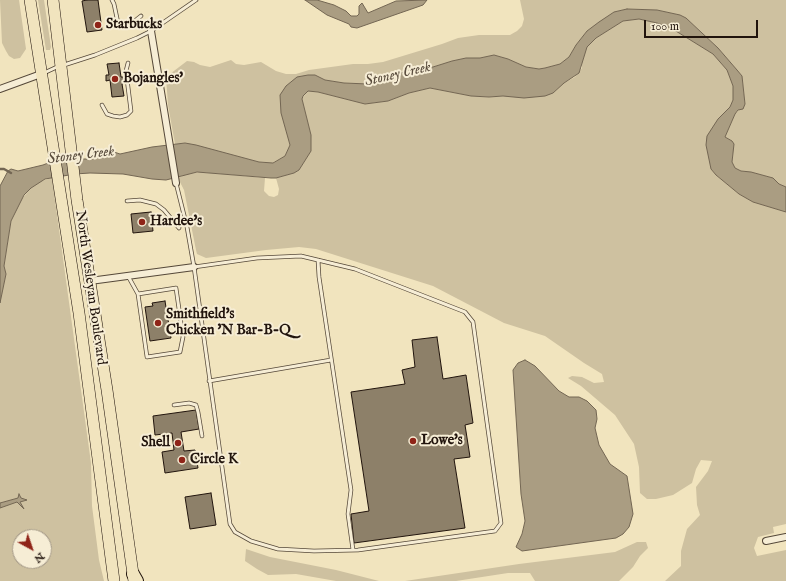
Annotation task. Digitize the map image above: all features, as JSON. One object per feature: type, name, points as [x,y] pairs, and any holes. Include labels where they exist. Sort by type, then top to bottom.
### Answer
[{"type":"highway","name":"North Wesleyan Boulevard","points":[[30,0],[90,392],[114,581]]},
{"type":"highway","name":"North Wesleyan Boulevard","points":[[53,0],[77,200],[108,390],[135,579]]},
{"type":"highway","points":[[90,392],[108,390]]},
{"type":"street","points":[[151,31],[176,183]]},
{"type":"street","points":[[0,89],[41,74]]},
{"type":"street","points":[[90,280],[194,267]]},
{"type":"street","points":[[766,541],[786,537]]},
{"type":"lane","points":[[112,0],[118,23],[124,27],[131,24],[141,16]]},
{"type":"lane","points":[[41,74],[61,65],[100,53],[151,31],[196,0]]},
{"type":"lane","points":[[102,105],[107,114],[113,116],[127,115],[131,111],[126,71],[128,63]]},
{"type":"lane","points":[[176,183],[187,227],[194,267],[230,524],[235,532],[251,541],[278,549],[314,551],[353,550],[495,531],[501,523],[473,322],[465,312],[355,269],[301,256],[257,258],[194,267]]},
{"type":"lane","points":[[127,201],[140,200],[156,204],[164,210],[179,228]]},
{"type":"lane","points":[[318,260],[319,277],[351,490],[348,514],[353,550]]},
{"type":"lane","points":[[128,276],[138,294],[147,357],[180,352],[183,337],[176,288],[138,294]]},
{"type":"lane","points":[[209,381],[332,360]]},
{"type":"lane","points":[[174,405],[189,403],[196,405],[202,436]]},
{"type":"shaded area","points":[[0,0],[19,0],[26,49],[20,58],[14,59],[9,56],[2,43]]},
{"type":"shaded area","points":[[38,0],[44,0],[51,47],[50,50],[46,50]]},
{"type":"shaded area","points":[[520,0],[786,0],[786,187],[779,184],[773,178],[741,171],[735,168],[732,162],[733,144],[732,141],[725,137],[735,114],[745,104],[742,76],[718,48],[686,18],[680,15],[657,10],[627,9],[614,12],[587,31],[569,57],[560,64],[545,68],[539,69],[526,67],[494,55],[480,58],[466,58],[433,67],[407,71],[368,84],[344,83],[325,80],[315,75],[308,75],[289,141],[290,145],[285,156],[272,163],[259,162],[185,143],[175,144],[168,105],[166,77],[187,61],[210,67],[231,60],[236,64],[244,65],[261,62],[276,71],[286,74],[296,74],[309,70],[353,64],[383,62],[458,38],[479,35],[510,35],[522,26],[524,19]]},
{"type":"shaded area","points":[[639,19],[671,28],[713,54],[727,70],[733,86],[733,100],[730,107],[718,119],[711,169],[739,194],[753,202],[786,212],[786,524],[773,527],[774,533],[758,537],[754,548],[757,556],[786,550],[786,581],[665,581],[681,566],[681,551],[687,529],[700,515],[697,505],[696,487],[708,471],[712,461],[701,460],[696,469],[692,483],[673,495],[656,499],[647,499],[640,493],[639,467],[634,444],[615,415],[581,386],[568,378],[572,376],[582,377],[594,383],[604,382],[602,374],[545,336],[504,323],[433,286],[316,249],[299,247],[206,258],[197,254],[184,190],[178,178],[186,174],[201,172],[265,178],[264,191],[269,196],[274,197],[278,195],[279,189],[276,178],[299,170],[311,151],[311,135],[302,99],[308,91],[318,92],[365,104],[388,101],[409,93],[430,88],[471,96],[489,97],[553,93],[564,83],[575,77],[582,68],[582,60],[587,47],[596,38],[623,21]]},
{"type":"shaded area","points":[[52,178],[91,463],[92,506],[99,560],[104,581],[0,581],[0,508],[17,502],[22,507],[20,502],[26,500],[18,498],[0,503],[0,303],[6,274],[4,266],[11,221],[20,201],[31,188],[41,181]]},
{"type":"shaded area","points":[[637,542],[646,542],[648,548],[640,556],[633,567],[619,581],[535,581],[530,573],[508,573],[456,581],[405,581],[519,564],[615,552]]},
{"type":"shaded area","points":[[246,549],[270,557],[336,570],[379,581],[336,581],[296,574],[268,575],[245,561]]},
{"type":"water","points":[[305,0],[317,0],[334,5],[346,11],[351,16],[357,16],[359,14],[359,6],[362,3],[368,13],[396,1],[427,0],[423,5],[357,28],[351,27],[349,24],[327,15]]},
{"type":"water","name":"Stoney Creek","points":[[627,9],[657,10],[680,15],[686,18],[718,48],[742,76],[745,104],[743,109],[738,110],[735,114],[725,137],[734,144],[732,162],[735,168],[741,171],[773,178],[779,184],[786,187],[786,212],[753,202],[739,194],[711,169],[706,145],[707,136],[718,119],[730,107],[733,100],[733,86],[727,70],[713,54],[671,28],[639,19],[623,21],[596,38],[587,47],[579,73],[564,83],[553,93],[545,96],[524,98],[503,96],[471,96],[430,88],[409,93],[388,101],[365,104],[318,92],[308,91],[302,99],[311,135],[311,151],[299,170],[276,178],[197,172],[166,180],[123,174],[90,173],[45,179],[31,188],[24,195],[11,221],[4,266],[6,274],[0,303],[0,186],[8,171],[11,169],[18,171],[43,165],[58,159],[93,159],[103,152],[114,152],[120,154],[152,147],[185,143],[259,162],[273,163],[285,156],[290,145],[281,113],[280,95],[286,86],[297,77],[315,75],[325,80],[344,83],[368,84],[407,71],[433,67],[466,58],[480,58],[494,55],[526,67],[539,69],[545,68],[560,64],[569,57],[587,31],[599,22],[614,12]]},
{"type":"water","points":[[525,360],[535,366],[559,391],[569,397],[579,397],[587,401],[596,410],[597,419],[595,428],[599,445],[610,464],[627,476],[633,514],[629,527],[623,534],[616,538],[522,551],[516,547],[522,534],[525,521],[521,494],[513,370],[518,363]]},
{"type":"water","points":[[19,494],[21,498],[27,500],[20,502],[24,509],[17,502],[0,508],[0,503],[18,498]]},
{"type":"building","points":[[98,0],[102,30],[87,32],[82,1]]},
{"type":"building","name":"Bojangles'","points":[[119,63],[121,77],[123,77],[124,83],[122,84],[124,96],[112,97],[110,80],[106,81],[106,75],[109,75],[107,64]]},
{"type":"building","name":"Hardee's","points":[[151,212],[153,231],[133,233],[131,214]]},
{"type":"building","name":"Smithfield's Chicken 'N Bar-B-Q","points":[[165,301],[171,338],[150,341],[145,307],[153,306],[152,303]]},
{"type":"building","name":"Lowe's","points":[[437,337],[443,379],[466,375],[473,423],[465,425],[470,457],[454,459],[465,528],[354,543],[351,514],[369,511],[351,392],[405,384],[402,370],[415,367],[412,340]]},
{"type":"building","name":"Shell","points":[[196,410],[199,429],[181,432],[184,451],[195,450],[198,468],[165,473],[162,452],[174,450],[172,433],[155,435],[153,416]]},
{"type":"building","points":[[211,493],[216,525],[190,529],[185,497]]},
{"type":"waterway","points":[[0,169],[4,169],[11,173]]},
{"type":"place","name":"Starbucks","points":[[98,25]]},
{"type":"place","name":"Bojangles'","points":[[115,79]]},
{"type":"place","name":"Hardee's","points":[[142,222]]},
{"type":"place","name":"Smithfield's Chicken 'N Bar-B-Q","points":[[158,323]]},
{"type":"place","name":"Lowe's","points":[[413,441]]},
{"type":"place","name":"Shell","points":[[178,443]]},
{"type":"place","name":"Circle K","points":[[182,460]]}]
